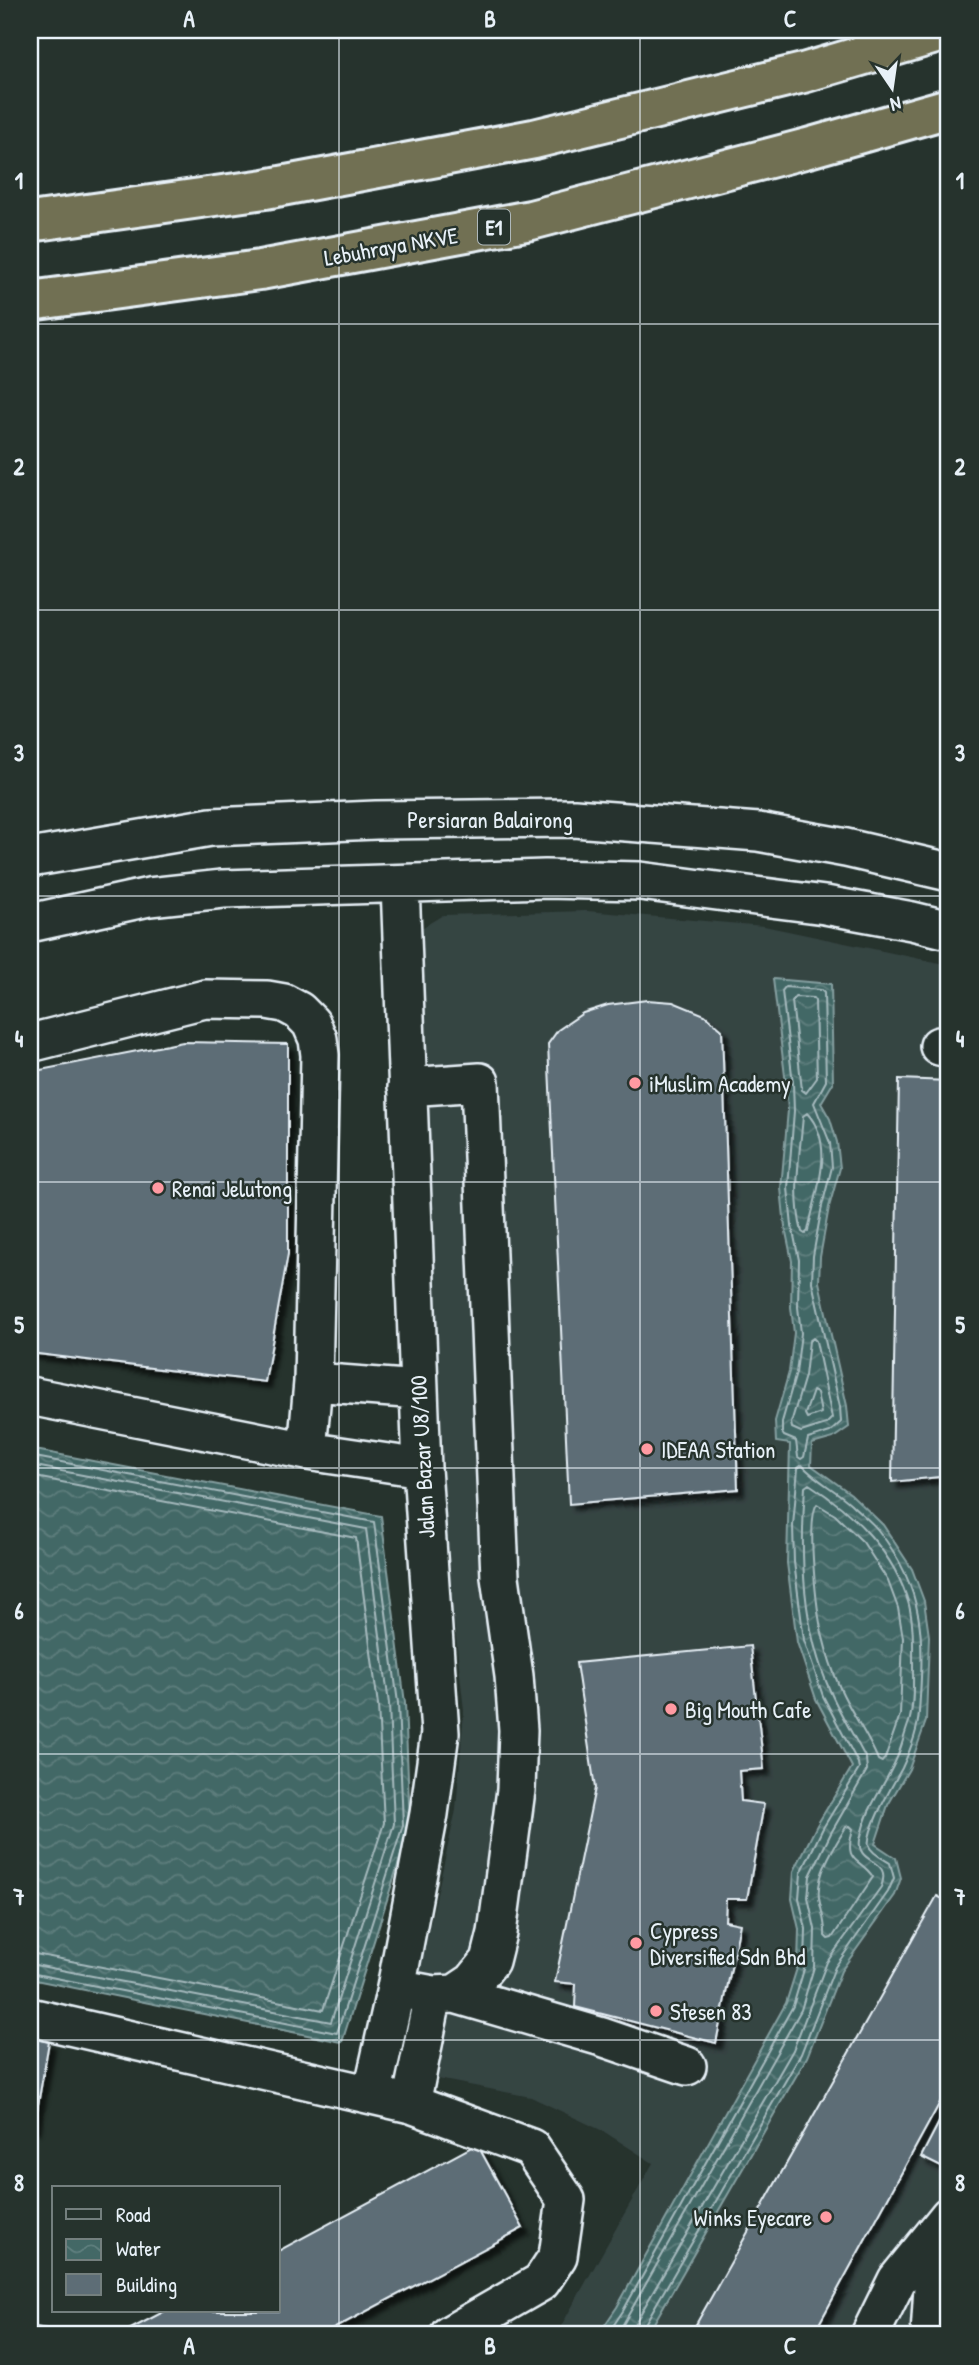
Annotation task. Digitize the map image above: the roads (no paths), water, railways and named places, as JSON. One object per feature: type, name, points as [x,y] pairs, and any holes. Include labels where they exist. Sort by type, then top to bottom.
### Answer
[{"type":"highway","points":[[30,222],[265,189],[534,139],[803,73],[949,30]]},
{"type":"highway","name":"Lebuhraya NKVE","points":[[30,301],[260,270],[531,220],[808,148],[949,108]]},
{"type":"street","name":"Persiaran Balairong","points":[[30,858],[211,827],[376,820],[574,818],[758,832],[846,848],[949,872]]},
{"type":"street","points":[[30,923],[149,897],[223,889],[545,879],[640,881],[825,905],[949,930]]},
{"type":"street","name":"Jalan Bazar U8/100","points":[[372,2095],[429,1814],[440,1733],[422,1468],[400,884]]},
{"type":"street","points":[[30,1043],[205,999],[267,1000],[284,1003],[299,1011],[311,1023],[318,1038],[320,1055],[313,1382],[307,1451]]},
{"type":"street","points":[[407,1087],[480,1082],[500,1577],[514,1676],[518,1730],[516,1790],[497,1933],[490,1961],[473,1982],[444,1994]]},
{"type":"street","points":[[313,1382],[419,1390]]},
{"type":"street","points":[[30,1395],[307,1451],[422,1468]]},
{"type":"street","points":[[396,1987],[444,1994],[602,2037],[687,2066]]},
{"type":"street","points":[[411,2104],[444,1994]]},
{"type":"street","points":[[30,2017],[411,2104],[531,2148],[566,2200],[558,2256],[541,2282],[449,2335]]},
{"type":"street","points":[[870,2335],[897,2280],[947,2220]]},
{"type":"street","points":[[930,2335],[933,2287],[947,2220]]},
{"type":"water","points":[[773,979],[831,984],[833,1083],[821,1103],[830,1119],[837,1142],[840,1168],[829,1207],[820,1257],[819,1282],[847,1406],[849,1427],[833,1438],[812,1444],[811,1465],[851,1494],[883,1525],[912,1569],[924,1601],[929,1636],[926,1721],[909,1769],[888,1805],[875,1844],[896,1858],[901,1878],[895,1895],[841,1971],[807,2057],[647,2335],[598,2335],[617,2307],[786,2003],[798,1965],[799,1929],[792,1899],[794,1871],[817,1825],[852,1767],[816,1699],[797,1642],[787,1563],[790,1444],[776,1442],[775,1421],[789,1372],[794,1333],[791,1307],[792,1261],[781,1188],[788,1110]]},
{"type":"water","points":[[30,1449],[381,1516],[405,1703],[410,1827],[342,2042],[30,1979]]},
{"type":"place","name":"iMuslim Academy","points":[[635,1083]]},
{"type":"place","name":"Renai Jelutong","points":[[158,1188]]},
{"type":"place","name":"IDEAA Station","points":[[647,1449]]},
{"type":"place","name":"Big Mouth Cafe","points":[[671,1709]]},
{"type":"place","name":"Cypress Diversified Sdn Bhd","points":[[636,1943]]},
{"type":"place","name":"Stesen 83","points":[[656,2011]]},
{"type":"place","name":"Winks Eyecare","points":[[826,2217]]}]
